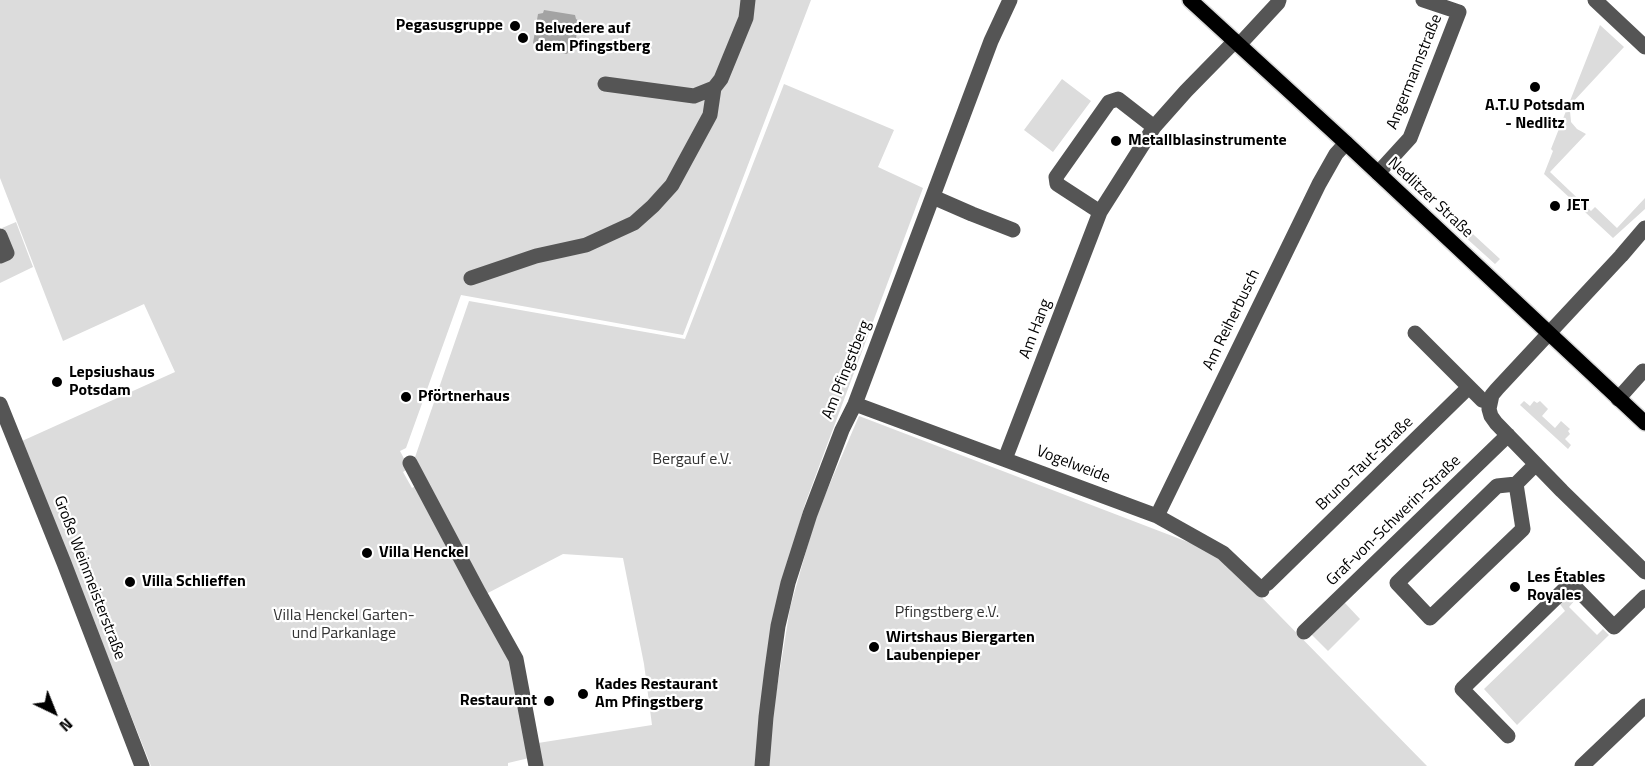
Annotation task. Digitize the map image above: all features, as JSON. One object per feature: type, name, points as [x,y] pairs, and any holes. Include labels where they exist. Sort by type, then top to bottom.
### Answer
[{"type":"main road","name":"Nedlitzer Straße","points":[[1190,0],[1645,423]]},
{"type":"street","points":[[604,84],[694,96],[714,88],[722,79],[746,18],[748,0]]},
{"type":"street","name":"Am Pfingstberg","points":[[762,766],[765,717],[778,626],[788,583],[810,514],[855,404],[991,41],[1010,0]]},
{"type":"street","points":[[1237,43],[1279,0]]},
{"type":"street","name":"Angermannstraße","points":[[1378,173],[1410,138],[1459,12],[1423,0]]},
{"type":"street","points":[[1602,2],[1645,46]]},
{"type":"street","name":"Am Hang","points":[[1005,459],[1100,212],[1154,128],[1186,90],[1237,43]]},
{"type":"street","points":[[471,278],[536,256],[586,245],[634,223],[672,185],[710,115],[714,88]]},
{"type":"street","points":[[1100,212],[1057,184],[1056,177],[1109,102],[1118,99],[1154,128]]},
{"type":"street","name":"Am Reiherbusch","points":[[1157,516],[1319,184],[1336,154],[1346,143]]},
{"type":"street","points":[[933,197],[1013,230]]},
{"type":"street","points":[[1645,228],[1622,256],[1497,389],[1489,402],[1491,416],[1508,435],[1645,572]]},
{"type":"street","points":[[0,236],[7,253],[0,256]]},
{"type":"street","points":[[1415,333],[1482,400],[1489,402]]},
{"type":"street","points":[[1618,399],[1643,371]]},
{"type":"street","name":"Bruno-Taut-Straße","points":[[1265,587],[1469,387]]},
{"type":"street","name":"Große Weinmeisterstraße","points":[[0,404],[142,766]]},
{"type":"street","name":"Vogelweide","points":[[855,404],[1157,516],[1223,553],[1265,587]]},
{"type":"street","name":"Graf-von-Schwerin-Straße","points":[[1304,632],[1508,435]]},
{"type":"street","points":[[410,463],[516,659],[536,766]]},
{"type":"street","points":[[1516,484],[1523,529],[1430,618],[1397,584],[1497,486],[1516,484],[1536,464]]},
{"type":"street","points":[[1508,736],[1462,689],[1571,584],[1614,627],[1645,597]]},
{"type":"street","points":[[1582,766],[1645,706]]},
{"type":"green space","name":"Villa Henckel Garten- und Parkanlage","points":[[0,0],[811,0],[683,335],[461,295],[406,448],[400,451],[409,468],[403,472],[412,488],[417,485],[513,665],[529,758],[508,763],[508,766],[151,766],[22,441],[175,372],[144,304],[63,341],[0,178]]},
{"type":"green space","points":[[1600,25],[1624,47],[1572,103],[1571,122],[1586,134],[1550,172],[1591,211],[1595,207],[1617,228],[1645,198],[1645,209],[1613,238],[1544,174],[1553,151],[1551,149]]},
{"type":"green space","points":[[1062,79],[1091,101],[1053,152],[1024,130]]},
{"type":"green space","name":"Bergauf e.V.","points":[[784,84],[894,130],[878,167],[923,188],[805,504],[776,604],[759,766],[542,766],[538,743],[652,725],[644,664],[623,558],[563,554],[484,595],[413,463],[469,301],[685,339]]},
{"type":"green space","points":[[1449,212],[1500,259],[1495,264],[1444,218]]},
{"type":"green space","points":[[16,222],[33,267],[0,283],[0,262],[13,257],[2,228]]},
{"type":"green space","points":[[1524,401],[1530,406],[1534,401],[1537,403],[1540,401],[1548,409],[1542,416],[1555,428],[1561,421],[1570,429],[1568,431],[1570,434],[1565,439],[1571,445],[1568,449],[1520,405]]},
{"type":"green space","name":"Pfingstberg e.V.","points":[[859,416],[1201,547],[1230,565],[1427,766],[769,766],[772,719],[790,608],[816,516]]},
{"type":"green space","points":[[1565,597],[1573,597],[1575,600],[1569,607],[1597,635],[1603,629],[1609,635],[1517,725],[1484,689],[1565,611],[1559,603]]},
{"type":"green space","points":[[1344,602],[1360,619],[1328,651],[1311,634]]},
{"type":"shaded area","points":[[544,10],[575,15],[579,21],[574,50],[567,54],[538,49],[533,43],[538,14],[543,13]]},
{"type":"place","name":"Pegasusgruppe","points":[[515,26]]},
{"type":"place","name":"Belvedere auf dem Pfingstberg","points":[[523,38]]},
{"type":"place","name":"A.T.U Potsdam - Nedlitz","points":[[1535,87]]},
{"type":"place","name":"Metallblasinstrumente","points":[[1116,141]]},
{"type":"place","name":"JET","points":[[1555,206]]},
{"type":"place","name":"Lepsiushaus Potsdam","points":[[57,382]]},
{"type":"place","name":"Pförtnerhaus","points":[[406,397]]},
{"type":"place","name":"Villa Henckel","points":[[367,553]]},
{"type":"place","name":"Villa Schlieffen","points":[[130,582]]},
{"type":"place","name":"Les Étables Royales","points":[[1515,587]]},
{"type":"place","name":"Wirtshaus Biergarten Laubenpieper","points":[[874,647]]},
{"type":"place","name":"Kades Restaurant Am Pfingstberg","points":[[583,694]]},
{"type":"place","name":"Restaurant","points":[[549,701]]}]
